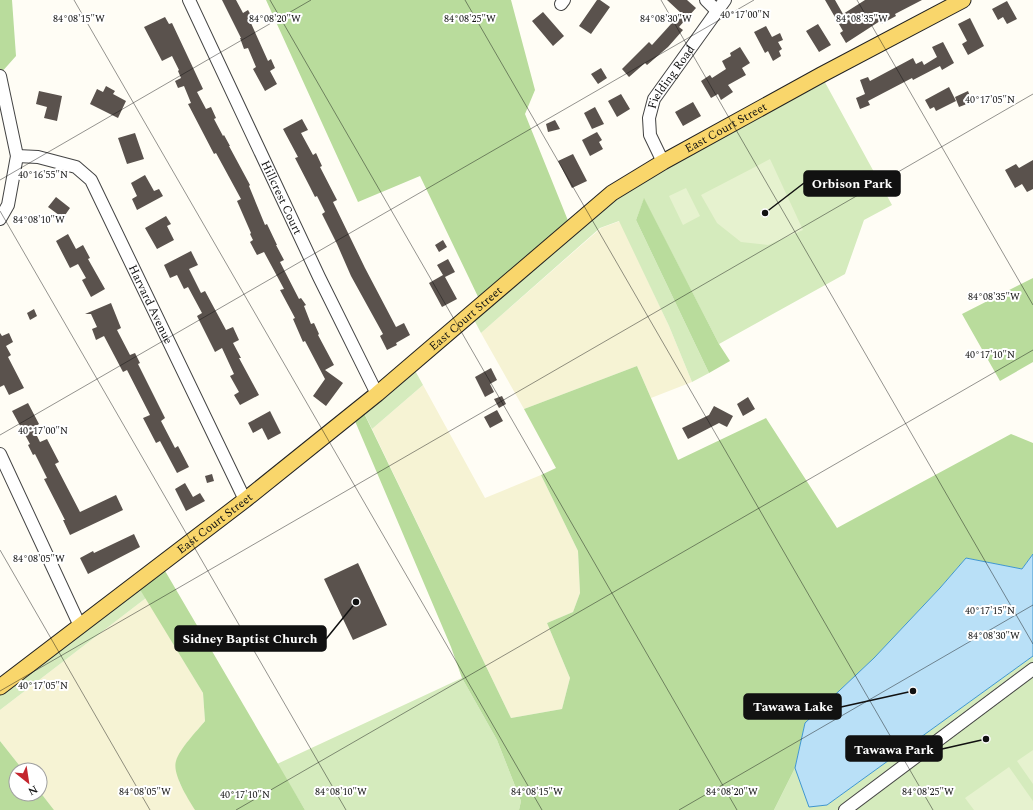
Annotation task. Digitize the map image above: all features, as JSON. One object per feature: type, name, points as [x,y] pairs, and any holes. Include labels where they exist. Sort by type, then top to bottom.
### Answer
[{"type":"main road","name":"East Court Street","points":[[0,687],[245,500],[377,394],[612,193],[663,162],[821,75],[963,0]]},
{"type":"street","name":"Hillcrest Court","points":[[189,0],[319,277],[377,394]]},
{"type":"street","points":[[706,0],[717,11]]},
{"type":"street","name":"Fielding Road","points":[[663,162],[650,135],[649,118],[654,99],[725,0]]},
{"type":"street","points":[[0,76],[17,156],[8,204],[0,219]]},
{"type":"street","name":"Harvard Avenue","points":[[17,156],[38,157],[76,167],[92,180],[245,500]]},
{"type":"street","points":[[0,454],[80,626]]},
{"type":"street","points":[[846,810],[1033,669]]},
{"type":"shaded area","points":[[620,221],[669,326],[692,382],[651,398],[637,366],[524,409],[481,333],[601,228]]},
{"type":"shaded area","points":[[423,385],[485,498],[541,475],[578,551],[580,593],[573,612],[547,623],[570,678],[562,709],[511,718],[372,429]]},
{"type":"shaded area","points":[[146,598],[203,693],[205,721],[185,745],[179,782],[195,810],[54,810],[48,802],[48,762],[17,762],[0,741],[0,710]]},
{"type":"green space","points":[[0,0],[12,0],[16,56],[0,74]]},
{"type":"green space","points":[[266,0],[511,0],[535,90],[525,114],[571,228],[482,305],[420,176],[358,202]]},
{"type":"green space","points":[[821,75],[892,205],[864,220],[845,274],[719,344],[644,199],[636,220],[709,373],[692,382],[669,326],[619,221],[600,228],[481,333],[471,314],[612,193]]},
{"type":"green space","points":[[770,159],[803,230],[768,245],[741,242],[717,223],[701,195]]},
{"type":"green space","points":[[686,188],[700,216],[683,225],[669,196]]},
{"type":"green space","points":[[644,198],[719,344],[730,361],[709,373],[636,220]]},
{"type":"green space","points":[[1033,278],[1033,362],[1000,381],[962,314]]},
{"type":"green space","points":[[412,365],[423,385],[372,429],[361,407]]},
{"type":"green space","points":[[637,366],[678,460],[766,418],[837,528],[1011,434],[1033,443],[1033,554],[1022,569],[966,558],[874,658],[805,723],[795,768],[774,810],[519,810],[521,801],[497,740],[462,678],[451,647],[352,414],[361,407],[511,718],[562,709],[570,678],[547,623],[573,612],[580,593],[578,551],[541,475],[556,468],[524,409]]},
{"type":"green space","points":[[161,564],[305,810],[195,810],[189,800],[178,779],[175,766],[178,756],[185,745],[205,721],[203,693],[136,583]]},
{"type":"green space","points":[[136,583],[146,598],[0,710],[0,687]]},
{"type":"green space","points":[[1033,656],[1033,810],[774,810],[795,768],[809,806],[827,805]]},
{"type":"green space","points":[[462,678],[497,740],[521,801],[519,810],[305,810],[277,764]]},
{"type":"green space","points":[[0,741],[17,762],[8,762],[8,802],[48,802],[54,810],[0,810]]},
{"type":"green space","points":[[1033,750],[1033,784],[1017,761]]},
{"type":"green space","points":[[1009,767],[1033,801],[1033,810],[974,810],[965,798]]},
{"type":"water","points":[[1033,554],[1033,656],[827,805],[809,807],[795,768],[805,723],[874,658],[966,558],[1022,569]]},
{"type":"building","points":[[222,0],[236,0],[243,13],[248,10],[253,19],[250,21],[268,61],[271,59],[275,68],[270,71],[277,84],[265,91],[253,69],[256,67],[248,48],[244,49],[241,38]]},
{"type":"building","points":[[597,0],[600,0],[610,7],[591,34],[579,26]]},
{"type":"building","points":[[667,0],[687,0],[696,8],[679,27],[683,30],[668,47],[647,65],[645,63],[629,77],[622,69],[649,42],[652,45],[681,13]]},
{"type":"building","points":[[825,0],[835,0],[843,14],[865,0],[922,0],[895,14],[896,16],[881,24],[880,21],[846,43],[840,33],[843,31]]},
{"type":"building","points":[[1007,1],[1017,19],[1007,24],[1003,17],[998,20],[992,9]]},
{"type":"building","points":[[543,12],[564,36],[553,46],[532,21]]},
{"type":"building","points":[[165,17],[169,24],[172,23],[203,89],[197,92],[206,109],[211,107],[216,118],[214,119],[250,185],[249,186],[265,225],[267,224],[284,260],[280,262],[299,299],[301,298],[306,305],[304,306],[311,324],[314,323],[319,334],[318,335],[334,365],[325,370],[343,383],[326,406],[313,396],[325,379],[305,341],[303,342],[293,319],[295,318],[280,290],[284,289],[264,252],[257,255],[250,242],[253,240],[250,234],[251,233],[237,201],[241,199],[216,153],[214,154],[188,104],[191,103],[184,86],[178,88],[175,81],[181,78],[172,56],[162,61],[144,27]]},
{"type":"building","points":[[970,18],[984,46],[968,55],[962,44],[967,41],[958,24]]},
{"type":"building","points":[[818,24],[831,45],[819,52],[806,31]]},
{"type":"building","points":[[766,26],[772,37],[780,33],[783,40],[778,42],[782,49],[779,51],[781,56],[773,61],[768,51],[765,53],[754,32]]},
{"type":"building","points":[[943,42],[954,63],[942,70],[940,66],[913,80],[912,78],[868,101],[870,105],[860,109],[856,98],[865,94],[860,80],[868,77],[870,81],[913,58],[916,64],[922,61],[924,65],[937,57],[932,47]]},
{"type":"building","points":[[740,47],[750,63],[742,68],[746,75],[728,85],[733,92],[721,100],[718,94],[711,98],[701,81],[710,75],[712,78],[726,69],[722,61],[731,56],[730,53]]},
{"type":"building","points":[[601,68],[607,78],[598,84],[591,74]]},
{"type":"building","points":[[106,86],[115,91],[113,94],[126,101],[118,118],[90,104],[97,89],[103,92]]},
{"type":"building","points":[[949,87],[956,101],[936,111],[934,107],[930,109],[925,100]]},
{"type":"building","points":[[39,91],[62,96],[57,121],[44,118],[47,107],[36,104]]},
{"type":"building","points":[[968,91],[972,102],[959,107],[955,97]]},
{"type":"building","points":[[621,94],[630,109],[617,117],[608,101]]},
{"type":"building","points":[[693,102],[701,116],[683,126],[675,112]]},
{"type":"building","points":[[595,107],[604,124],[592,129],[584,113]]},
{"type":"building","points":[[302,119],[308,130],[301,133],[313,155],[316,153],[322,166],[320,167],[337,200],[333,202],[365,268],[396,327],[404,323],[410,335],[396,343],[397,345],[387,350],[380,336],[383,334],[351,276],[322,214],[325,212],[317,196],[315,197],[295,158],[298,157],[283,129]]},
{"type":"building","points":[[555,120],[560,129],[548,132],[546,124]]},
{"type":"building","points":[[597,132],[602,140],[599,142],[603,149],[590,156],[582,140]]},
{"type":"building","points":[[135,133],[144,159],[127,164],[118,138]]},
{"type":"building","points":[[573,154],[587,181],[572,188],[558,161]]},
{"type":"building","points":[[1033,160],[1033,189],[1027,192],[1022,184],[1015,188],[1005,170],[1016,164],[1019,168]]},
{"type":"building","points":[[145,175],[154,191],[159,189],[163,196],[137,210],[132,199],[137,196],[131,183]]},
{"type":"building","points":[[56,197],[70,208],[63,218],[48,207]]},
{"type":"building","points":[[166,216],[171,224],[167,226],[174,240],[157,249],[145,228]]},
{"type":"building","points":[[68,234],[76,249],[83,245],[90,258],[88,259],[105,289],[91,297],[82,280],[86,278],[78,264],[70,268],[56,241]]},
{"type":"building","points":[[443,240],[447,247],[439,252],[435,245]]},
{"type":"building","points":[[191,251],[198,265],[189,269],[201,293],[205,291],[226,330],[233,327],[239,340],[233,343],[241,358],[239,358],[259,395],[240,405],[234,395],[239,392],[230,376],[234,374],[222,348],[215,352],[197,316],[202,313],[188,287],[184,289],[177,275],[170,278],[164,265]]},
{"type":"building","points":[[448,259],[455,272],[445,277],[457,299],[442,307],[429,283],[443,275],[437,265]]},
{"type":"building","points":[[111,303],[121,328],[117,330],[130,355],[135,353],[140,363],[138,364],[165,418],[161,421],[175,448],[178,446],[189,467],[177,473],[160,441],[156,443],[143,418],[150,415],[127,370],[123,372],[104,336],[96,340],[92,329],[97,327],[91,314],[85,314]]},
{"type":"building","points":[[34,309],[37,316],[30,320],[27,313]]},
{"type":"building","points":[[0,333],[2,336],[9,333],[13,342],[6,346],[11,355],[8,357],[24,388],[9,395],[4,385],[0,387]]},
{"type":"building","points":[[491,368],[497,380],[490,384],[494,392],[485,397],[475,377]]},
{"type":"building","points":[[502,396],[506,404],[499,408],[494,399]]},
{"type":"building","points":[[748,397],[755,409],[743,416],[737,404]]},
{"type":"building","points":[[28,403],[39,424],[33,428],[40,442],[47,439],[59,462],[55,464],[80,512],[116,495],[123,510],[70,535],[63,520],[65,520],[44,479],[47,478],[35,454],[33,455],[28,445],[30,444],[12,411]]},
{"type":"building","points":[[714,406],[733,416],[727,427],[719,423],[688,439],[682,428],[709,415]]},
{"type":"building","points":[[497,410],[503,421],[490,428],[484,417]]},
{"type":"building","points":[[270,411],[281,433],[268,440],[262,428],[253,433],[248,423]]},
{"type":"building","points":[[212,474],[214,481],[207,483],[205,476]]},
{"type":"building","points":[[185,483],[193,497],[200,493],[205,501],[186,511],[175,489]]},
{"type":"building","points":[[134,534],[140,547],[88,574],[80,558]]},
{"type":"building","points":[[358,563],[387,625],[353,640],[324,579]]},
{"type":"place","name":"Orbison Park","points":[[765,213]]},
{"type":"place","name":"Sidney Baptist Church","points":[[356,602]]},
{"type":"place","name":"Tawawa Lake","points":[[913,691]]},
{"type":"place","name":"Tawawa Park","points":[[986,739]]}]
